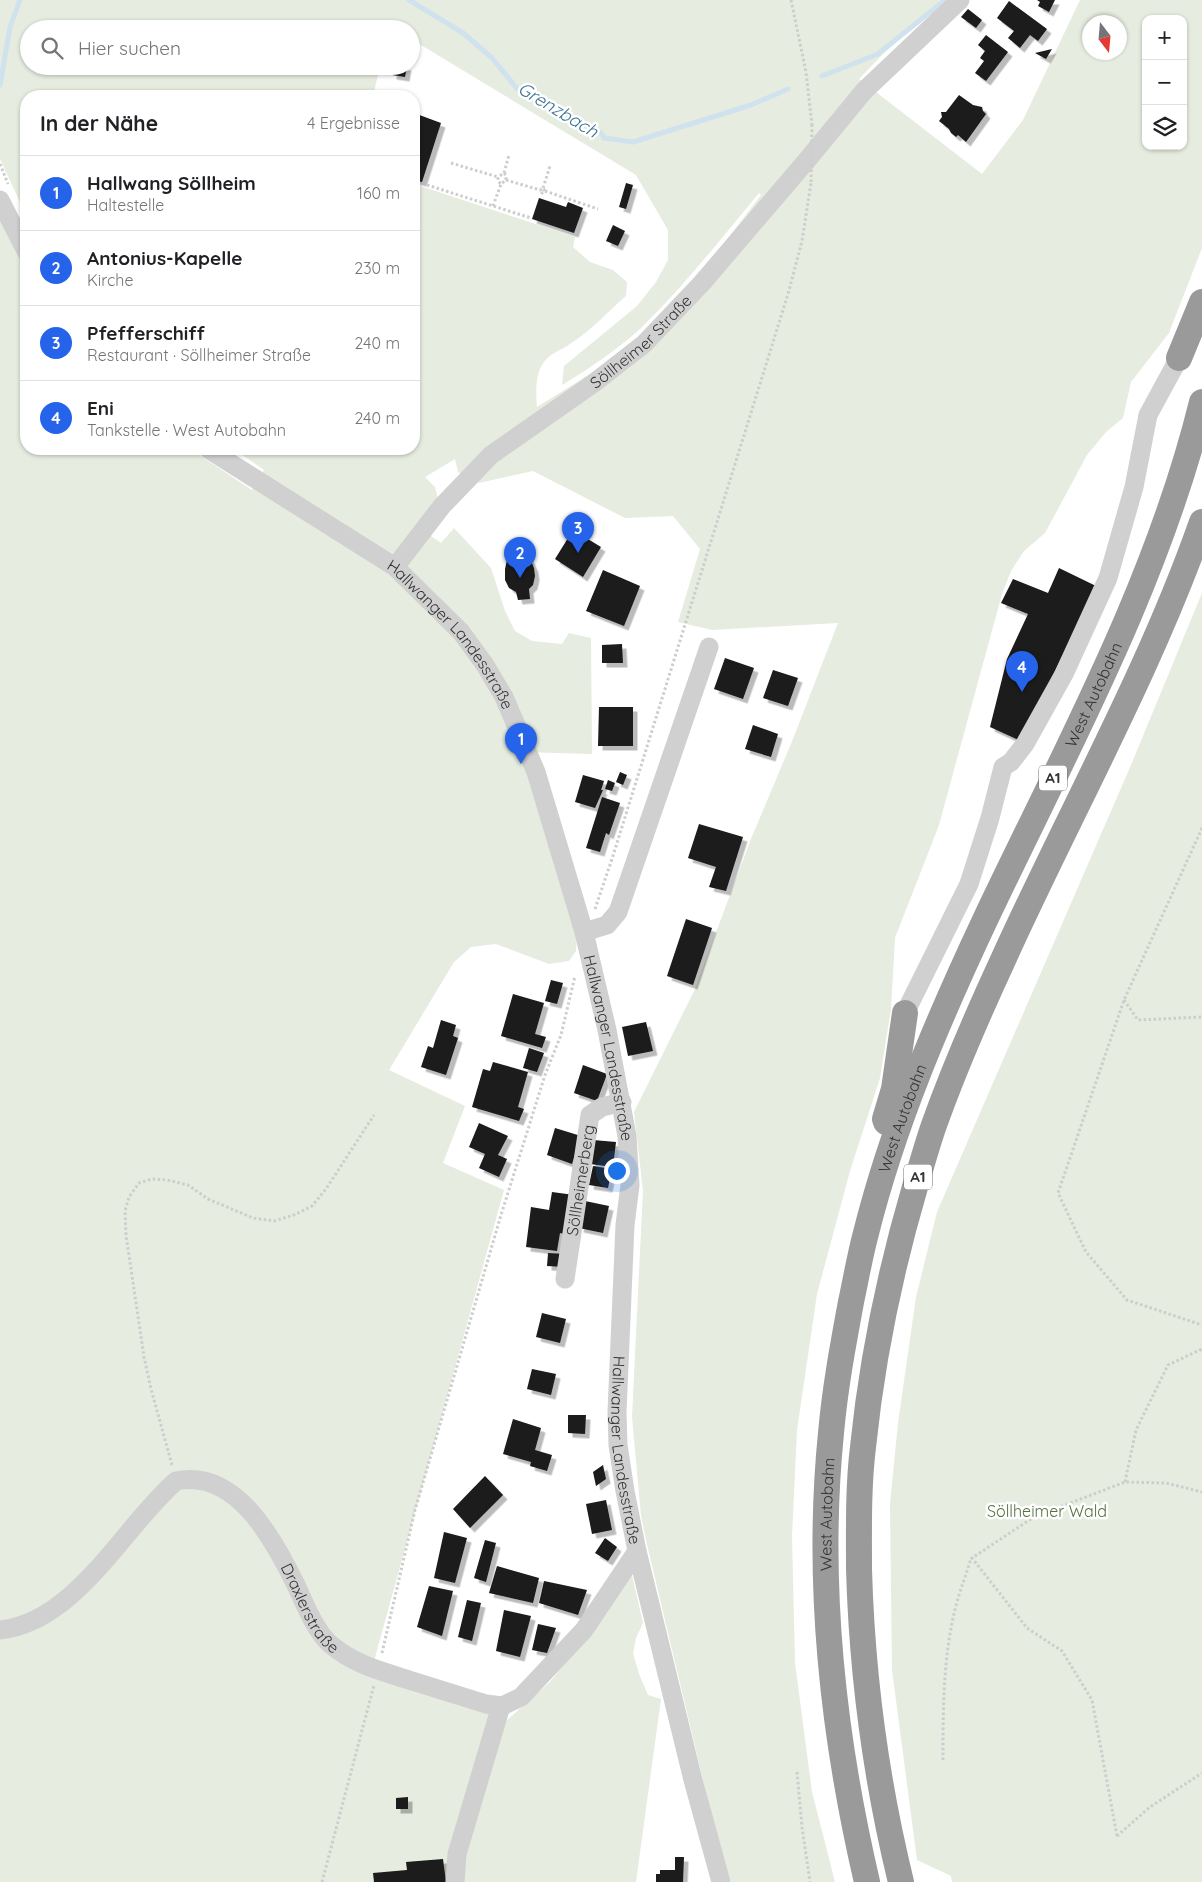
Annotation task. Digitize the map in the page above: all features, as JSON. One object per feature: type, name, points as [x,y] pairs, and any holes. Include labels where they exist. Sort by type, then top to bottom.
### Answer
[{"type":"highway","points":[[1179,358],[1202,302]]},
{"type":"highway","name":"West Autobahn","points":[[867,1882],[856,1837],[841,1746],[832,1664],[828,1590],[828,1482],[831,1434],[841,1356],[865,1233],[891,1148],[943,1012],[1123,631],[1174,500],[1202,402]]},
{"type":"highway","name":"West Autobahn","points":[[901,1882],[876,1764],[863,1643],[860,1588],[859,1541],[863,1448],[883,1314],[905,1222],[933,1127],[967,1041],[1003,960],[1157,636],[1202,522]]},
{"type":"highway","points":[[891,1148],[885,1119],[896,1074],[905,1013]]},
{"type":"street","name":"Söllheimer Straße","points":[[395,567],[442,506],[491,455],[594,383],[644,344],[702,283],[864,91],[960,0]]},
{"type":"street","points":[[0,200],[20,239]]},
{"type":"street","points":[[905,1013],[968,884],[990,818],[1003,767],[1011,762],[1025,744],[1064,674],[1108,578],[1134,488],[1148,415],[1179,358]]},
{"type":"street","name":"Hallwanger Landesstraße","points":[[218,455],[395,567],[461,632],[485,665],[504,697],[536,772],[584,932],[622,1102],[629,1151],[630,1185],[618,1364],[618,1435],[624,1491],[702,1816],[721,1882]]},
{"type":"street","points":[[584,932],[607,925],[618,912],[709,647]]},
{"type":"street","name":"Söllheimerberg","points":[[565,1280],[590,1115],[602,1107],[622,1102]]},
{"type":"street","name":"Draxlerstraße","points":[[176,1481],[184,1479],[201,1480],[221,1486],[246,1506],[266,1531],[295,1584],[308,1613],[328,1642],[350,1659],[378,1670],[486,1704],[501,1706]]},
{"type":"street","points":[[0,1630],[28,1623],[70,1596],[94,1573],[157,1500],[176,1481]]},
{"type":"street","points":[[455,1882],[457,1854],[501,1706],[520,1697],[584,1630],[637,1551]]},
{"type":"path","points":[[584,932],[588,917],[596,908],[612,859],[786,302],[802,241],[811,182],[812,125],[806,72],[791,0]]},
{"type":"path","points":[[506,180],[504,173],[509,155]]},
{"type":"path","points":[[451,163],[498,177]]},
{"type":"path","points":[[543,190],[550,166]]},
{"type":"path","points":[[498,177],[504,173]]},
{"type":"path","points":[[493,206],[500,184],[498,177]]},
{"type":"path","points":[[500,184],[506,180],[543,190],[598,209]]},
{"type":"path","points":[[427,185],[531,218]]},
{"type":"path","points":[[1202,828],[1124,1000],[1058,1193],[1086,1252],[1127,1300],[1202,1325]]},
{"type":"path","points":[[322,1882],[378,1670],[415,1510],[504,1206],[545,1075],[561,1035],[577,971]]},
{"type":"path","points":[[1124,1000],[1138,1020],[1202,1017]]},
{"type":"path","points":[[176,1481],[144,1357],[126,1235],[125,1211],[129,1197],[139,1182],[152,1179],[167,1180],[188,1185],[208,1199],[253,1218],[274,1221],[294,1215],[312,1206],[326,1190],[374,1115]]},
{"type":"path","points":[[1125,1482],[1136,1430],[1168,1365],[1202,1349]]},
{"type":"path","points":[[943,1760],[944,1710],[950,1634],[957,1602],[972,1558],[1034,1517],[1125,1482],[1166,1483],[1202,1492]]},
{"type":"path","points":[[972,1558],[1027,1628],[1062,1651],[1092,1700],[1117,1836],[1150,1807],[1202,1773]]},
{"type":"path","points":[[798,1772],[802,1827],[810,1882]]},
{"type":"green space","points":[[0,0],[944,0],[884,53],[859,79],[982,174],[1023,120],[1080,0],[1202,0],[1202,248],[1169,333],[1131,382],[1123,418],[1106,432],[1087,455],[1045,533],[1024,551],[1011,571],[1002,594],[939,825],[895,938],[891,1009],[880,1078],[850,1171],[817,1294],[797,1430],[792,1536],[795,1663],[812,1792],[835,1882],[731,1882],[709,1805],[645,1536],[641,1515],[632,1417],[643,1191],[634,1112],[694,991],[751,839],[793,739],[838,623],[712,630],[678,622],[700,549],[673,516],[625,518],[533,471],[479,483],[458,472],[455,459],[425,477],[435,487],[438,499],[431,536],[441,543],[454,528],[491,568],[505,611],[515,631],[532,641],[562,644],[569,633],[591,638],[592,754],[520,752],[550,840],[577,937],[576,951],[569,961],[549,964],[496,944],[471,947],[454,962],[389,1070],[465,1106],[443,1163],[504,1190],[371,1672],[472,1705],[506,1721],[550,1682],[591,1631],[632,1575],[643,1623],[636,1638],[633,1653],[648,1695],[661,1699],[636,1882],[0,1882],[0,220],[20,257],[20,455],[199,455],[252,490],[264,470],[243,455],[420,455],[420,186],[575,237],[573,247],[590,262],[613,270],[627,282],[626,296],[585,333],[545,361],[540,369],[537,380],[537,407],[605,364],[643,333],[690,284],[761,195],[759,193],[687,280],[640,329],[602,359],[562,385],[564,366],[637,306],[656,282],[668,260],[668,230],[636,175],[420,44],[420,20],[20,20],[20,75],[378,75],[374,90],[20,90],[20,202],[0,159]]},
{"type":"green space","name":"Söllheimer Wald","points":[[1202,593],[1202,1882],[952,1882],[951,1876],[917,1860],[892,1670],[890,1504],[898,1423],[916,1297],[937,1212],[1131,765]]},
{"type":"building","points":[[1037,0],[1055,0],[1049,12],[1038,6],[1040,2]]},
{"type":"building","points":[[1009,1],[1047,29],[1038,41],[1030,35],[1020,48],[1008,38],[1014,31],[997,18]]},
{"type":"building","points":[[968,9],[982,20],[976,28],[961,17]]},
{"type":"building","points":[[986,35],[1008,52],[986,81],[975,73],[984,61],[980,58],[985,51],[978,45]]},
{"type":"building","points":[[1052,49],[1046,59],[1035,53]]},
{"type":"building","points":[[959,95],[973,105],[982,107],[986,114],[966,142],[958,135],[956,137],[939,121],[942,117],[941,112],[946,112]]},
{"type":"building","points":[[420,115],[441,123],[422,182],[420,182]]},
{"type":"building","points":[[626,183],[633,185],[626,209],[619,207]]},
{"type":"building","points":[[539,198],[566,207],[568,202],[583,208],[574,233],[532,219]]},
{"type":"building","points":[[613,225],[625,231],[618,246],[606,241]]},
{"type":"building","points":[[573,530],[601,547],[583,577],[555,559]]},
{"type":"building","points":[[523,554],[530,559],[535,576],[533,585],[529,589],[530,599],[518,600],[516,592],[509,588],[505,580],[505,569],[507,560],[513,555]]},
{"type":"building","points":[[1059,568],[1096,586],[1021,741],[990,727],[1007,659],[1028,614],[1001,603],[1013,579],[1048,593]]},
{"type":"building","points":[[603,570],[640,586],[624,626],[586,611]]},
{"type":"building","points":[[622,644],[623,663],[602,663],[602,645]]},
{"type":"building","points":[[725,658],[754,668],[743,699],[714,689]]},
{"type":"building","points":[[773,670],[798,678],[788,706],[763,698]]},
{"type":"building","points":[[599,707],[633,707],[633,746],[598,746]]},
{"type":"building","points":[[753,725],[778,734],[771,757],[745,749]]},
{"type":"building","points":[[620,772],[627,775],[623,785],[616,782]]},
{"type":"building","points":[[583,775],[604,781],[601,790],[603,790],[595,808],[575,802]]},
{"type":"building","points":[[608,780],[615,783],[612,791],[605,789]]},
{"type":"building","points":[[602,797],[620,803],[609,835],[606,833],[600,852],[586,848]]},
{"type":"building","points":[[699,824],[743,837],[726,891],[709,887],[716,867],[688,858]]},
{"type":"building","points":[[686,919],[712,928],[693,985],[667,976]]},
{"type":"building","points":[[551,980],[563,983],[557,1004],[545,1001]]},
{"type":"building","points":[[513,994],[544,1003],[535,1034],[546,1037],[542,1048],[501,1036]]},
{"type":"building","points":[[441,1020],[456,1025],[453,1036],[458,1038],[446,1075],[421,1067],[428,1046],[433,1048]]},
{"type":"building","points":[[646,1022],[653,1051],[628,1056],[622,1027]]},
{"type":"building","points":[[529,1048],[544,1053],[537,1072],[523,1068]]},
{"type":"building","points":[[493,1062],[528,1072],[518,1107],[524,1109],[519,1121],[472,1107],[483,1069],[490,1071]]},
{"type":"building","points":[[583,1065],[607,1074],[597,1101],[574,1093]]},
{"type":"building","points":[[479,1123],[508,1136],[498,1155],[507,1159],[499,1177],[479,1168],[485,1154],[469,1147]]},
{"type":"building","points":[[555,1128],[581,1136],[572,1164],[547,1155]]},
{"type":"building","points":[[593,1140],[616,1142],[613,1167],[590,1164]]},
{"type":"building","points":[[593,1166],[612,1169],[608,1188],[589,1185]]},
{"type":"building","points":[[552,1192],[574,1195],[568,1235],[560,1233],[557,1251],[526,1247],[531,1207],[549,1210]]},
{"type":"building","points":[[585,1201],[609,1206],[603,1233],[579,1228]]},
{"type":"building","points":[[548,1253],[565,1254],[564,1267],[547,1266]]},
{"type":"building","points":[[542,1313],[566,1319],[560,1343],[536,1337]]},
{"type":"building","points":[[532,1369],[556,1374],[551,1395],[527,1389]]},
{"type":"building","points":[[568,1415],[586,1415],[585,1434],[568,1433]]},
{"type":"building","points":[[513,1419],[541,1428],[535,1450],[552,1455],[547,1471],[530,1466],[531,1462],[503,1454]]},
{"type":"building","points":[[603,1465],[606,1479],[596,1486],[593,1472]]},
{"type":"building","points":[[485,1476],[503,1495],[470,1528],[453,1509]]},
{"type":"building","points":[[606,1500],[612,1530],[592,1534],[586,1504]]},
{"type":"building","points":[[444,1532],[467,1538],[455,1583],[434,1578]]},
{"type":"building","points":[[605,1538],[617,1547],[608,1561],[595,1553]]},
{"type":"building","points":[[485,1540],[496,1543],[486,1582],[474,1578]]},
{"type":"building","points":[[497,1566],[539,1578],[533,1603],[489,1593]]},
{"type":"building","points":[[544,1581],[587,1590],[578,1615],[539,1603]]},
{"type":"building","points":[[429,1586],[453,1591],[442,1636],[417,1627]]},
{"type":"building","points":[[467,1600],[481,1603],[472,1641],[458,1637]]},
{"type":"building","points":[[504,1610],[531,1616],[520,1657],[496,1651]]},
{"type":"building","points":[[538,1624],[556,1628],[547,1653],[532,1650]]},
{"type":"building","points":[[408,1797],[408,1809],[396,1809],[396,1798]]},
{"type":"building","points":[[675,1857],[684,1857],[683,1882],[656,1882],[656,1874],[660,1874],[660,1870],[675,1870]]},
{"type":"building","points":[[443,1859],[446,1882],[374,1882],[373,1873],[407,1870],[406,1862]]},
{"type":"waterway","points":[[0,85],[10,27],[20,0]]},
{"type":"waterway","name":"Grenzbach","points":[[409,0],[463,33],[492,58],[519,91],[601,133],[604,138],[633,142],[751,105],[788,89]]},
{"type":"waterway","name":"Grenzbach","points":[[822,76],[878,54],[945,0]]},
{"type":"place","name":"Pfefferschiff","points":[[578,553]]},
{"type":"place","name":"Antonius-Kapelle","points":[[520,578]]},
{"type":"place","name":"Eni","points":[[1022,692]]},
{"type":"place","name":"Hallwang Söllheim","points":[[521,764]]}]
